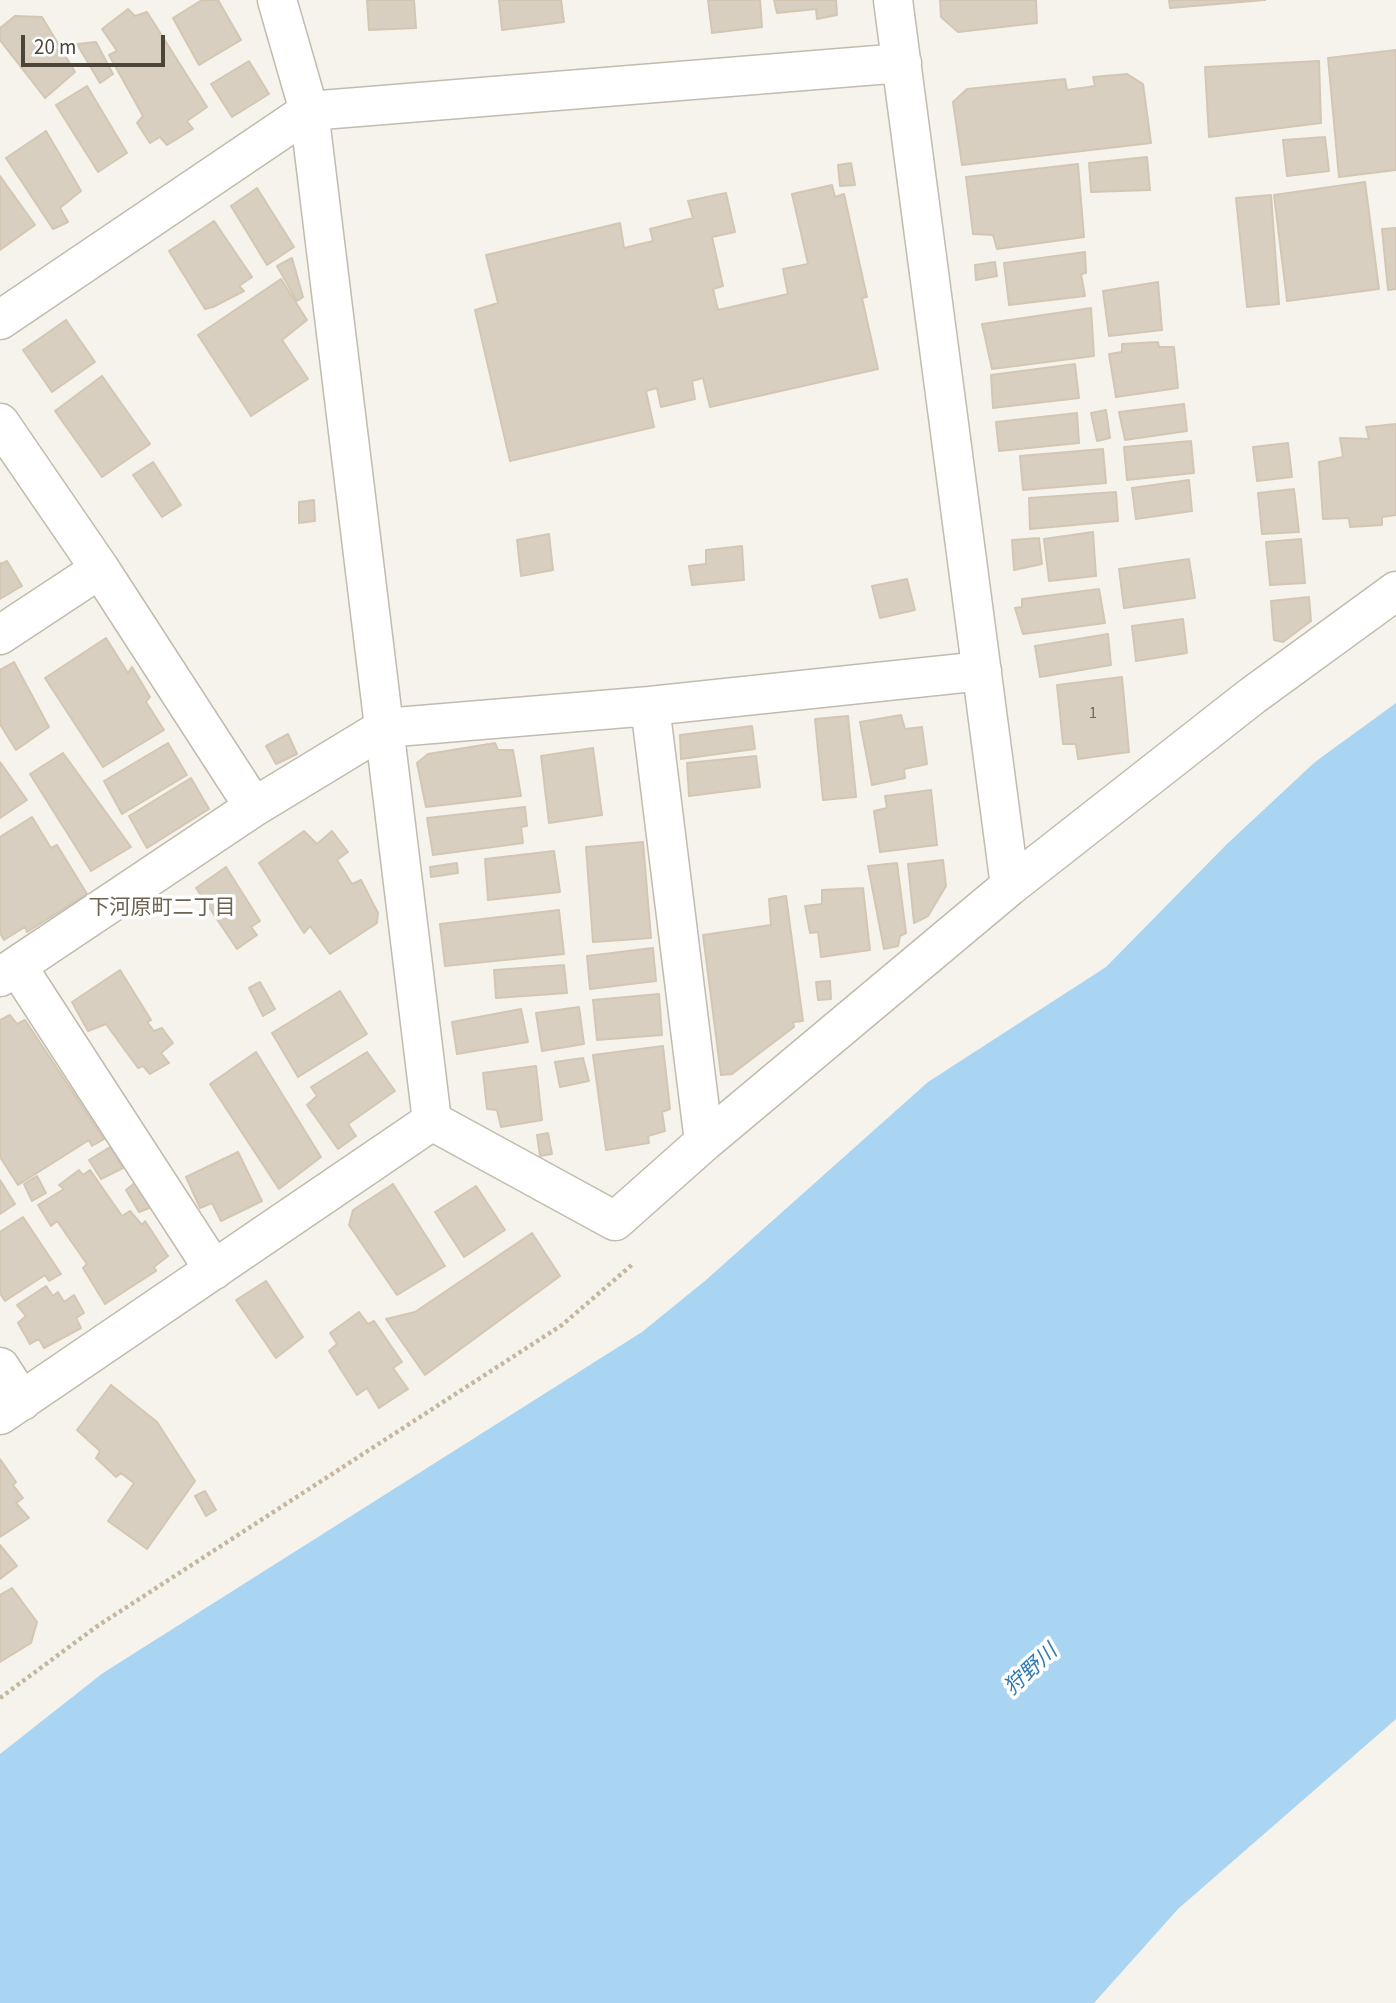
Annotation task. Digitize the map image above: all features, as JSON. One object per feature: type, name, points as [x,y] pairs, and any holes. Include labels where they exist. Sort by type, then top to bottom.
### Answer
[{"type":"street","points":[[277,0],[309,111],[432,1121]]},
{"type":"street","points":[[893,0],[1010,886]]},
{"type":"street","points":[[0,320],[309,111],[902,63]]},
{"type":"street","points":[[0,424],[100,569],[254,807]]},
{"type":"street","points":[[0,635],[100,569]]},
{"type":"street","points":[[432,1121],[615,1221],[704,1142],[1010,886],[1252,696],[1396,591]]},
{"type":"street","points":[[214,1270],[8,972],[254,807],[384,728],[650,706],[982,671]]},
{"type":"street","points":[[650,706],[704,1142]]},
{"type":"street","points":[[0,1367],[11,1408],[432,1121]]},
{"type":"water","name":"狩野川","points":[[1396,703],[1396,1719],[1178,1909],[1094,2003],[0,2003],[0,1754],[103,1673],[642,1332],[706,1280],[928,1082],[1106,967],[1227,844],[1315,762]]},
{"type":"building","points":[[202,0],[218,0],[241,40],[199,65],[173,18]]},
{"type":"building","points":[[367,0],[414,0],[416,28],[369,30]]},
{"type":"building","points":[[499,0],[561,0],[564,22],[502,30]]},
{"type":"building","points":[[708,0],[760,0],[762,27],[712,33]]},
{"type":"building","points":[[774,0],[836,0],[837,15],[817,19],[816,9],[777,13]]},
{"type":"building","points":[[940,0],[1036,0],[1037,23],[958,32],[941,17]]},
{"type":"building","points":[[1169,0],[1265,0],[1170,8]]},
{"type":"building","points":[[128,9],[135,16],[147,12],[207,107],[187,121],[193,129],[167,145],[160,137],[150,143],[137,123],[143,116],[109,55],[117,51],[102,29]]},
{"type":"building","points":[[15,16],[42,17],[75,72],[45,98],[0,40],[0,28]]},
{"type":"building","points":[[96,42],[113,74],[100,83],[77,44]]},
{"type":"building","points":[[1396,50],[1396,170],[1339,177],[1328,58]]},
{"type":"building","points":[[249,61],[269,94],[232,117],[211,84]]},
{"type":"building","points":[[1319,61],[1321,123],[1209,137],[1205,67]]},
{"type":"building","points":[[1127,74],[1143,84],[1151,143],[962,165],[953,102],[967,89],[1065,79],[1067,90],[1095,86],[1093,77]]},
{"type":"building","points":[[87,86],[127,153],[98,172],[56,105]]},
{"type":"building","points":[[46,131],[81,191],[60,208],[68,222],[53,229],[6,158]]},
{"type":"building","points":[[1325,137],[1329,171],[1287,176],[1283,140]]},
{"type":"building","points":[[1147,157],[1150,190],[1091,192],[1089,163]]},
{"type":"building","points":[[851,163],[855,185],[840,186],[838,165]]},
{"type":"building","points":[[1078,164],[1084,237],[997,249],[993,235],[973,234],[966,177]]},
{"type":"building","points":[[0,176],[35,225],[0,250]]},
{"type":"building","points":[[1365,182],[1379,289],[1287,301],[1274,195]]},
{"type":"building","points":[[832,185],[835,197],[844,194],[867,297],[862,298],[878,369],[710,407],[703,378],[692,381],[695,399],[661,407],[657,388],[646,391],[654,427],[510,461],[475,310],[498,303],[486,255],[620,223],[624,248],[653,241],[650,229],[693,218],[688,201],[726,193],[735,232],[712,237],[723,286],[713,289],[718,310],[788,294],[783,269],[808,264],[792,194]]},
{"type":"building","points":[[257,188],[294,247],[267,265],[231,206]]},
{"type":"building","points":[[1271,195],[1279,304],[1247,307],[1236,198]]},
{"type":"building","points":[[214,221],[252,277],[239,286],[244,291],[205,309],[169,251]]},
{"type":"building","points":[[1396,228],[1396,289],[1388,290],[1382,229]]},
{"type":"building","points":[[1085,252],[1086,273],[1081,274],[1085,296],[1009,305],[1004,263]]},
{"type":"building","points":[[292,258],[303,297],[297,301],[277,266]]},
{"type":"building","points":[[995,262],[997,276],[976,280],[975,265]]},
{"type":"building","points":[[281,279],[307,320],[282,340],[308,379],[251,416],[198,335]]},
{"type":"building","points":[[1158,282],[1162,330],[1109,336],[1103,291]]},
{"type":"building","points":[[1091,308],[1094,356],[992,369],[982,324]]},
{"type":"building","points":[[66,320],[95,362],[52,392],[23,350]]},
{"type":"building","points":[[1158,342],[1159,347],[1174,347],[1178,388],[1116,397],[1109,354],[1122,352],[1122,344]]},
{"type":"building","points":[[1075,364],[1079,398],[993,408],[991,375]]},
{"type":"building","points":[[102,376],[150,444],[102,477],[55,411]]},
{"type":"building","points":[[1184,404],[1187,431],[1125,440],[1119,412]]},
{"type":"building","points":[[1106,410],[1110,438],[1097,441],[1091,413]]},
{"type":"building","points":[[1077,413],[1079,443],[999,451],[996,422]]},
{"type":"building","points":[[1396,424],[1396,515],[1382,517],[1382,525],[1350,527],[1349,518],[1323,519],[1319,462],[1343,457],[1340,438],[1369,439],[1366,427]]},
{"type":"building","points":[[1191,441],[1194,473],[1127,480],[1124,447]]},
{"type":"building","points":[[1288,443],[1292,477],[1257,481],[1253,447]]},
{"type":"building","points":[[1103,449],[1106,483],[1023,490],[1020,456]]},
{"type":"building","points":[[153,462],[181,505],[162,517],[133,475]]},
{"type":"building","points":[[1189,480],[1192,511],[1136,519],[1132,488]]},
{"type":"building","points":[[1294,489],[1299,532],[1262,534],[1258,493]]},
{"type":"building","points":[[1116,492],[1118,521],[1030,529],[1029,498]]},
{"type":"building","points":[[314,500],[315,521],[299,523],[299,502]]},
{"type":"building","points":[[1093,532],[1096,576],[1049,581],[1044,539]]},
{"type":"building","points":[[549,534],[553,570],[521,576],[517,540]]},
{"type":"building","points":[[1039,538],[1042,564],[1014,570],[1012,540]]},
{"type":"building","points":[[1301,539],[1305,583],[1270,585],[1266,542]]},
{"type":"building","points":[[742,546],[744,580],[692,585],[689,566],[706,564],[706,550]]},
{"type":"building","points":[[1189,559],[1195,598],[1124,608],[1119,569]]},
{"type":"building","points":[[7,561],[22,586],[0,599],[0,563]]},
{"type":"building","points":[[907,579],[915,610],[880,618],[872,586]]},
{"type":"building","points":[[1099,589],[1105,623],[1023,634],[1015,608],[1022,607],[1022,599]]},
{"type":"building","points":[[1309,597],[1311,621],[1283,642],[1274,640],[1271,601]]},
{"type":"building","points":[[1183,619],[1187,653],[1136,661],[1132,626]]},
{"type":"building","points":[[1108,634],[1111,665],[1040,677],[1035,646]]},
{"type":"building","points":[[106,638],[128,673],[132,667],[150,697],[146,702],[164,730],[103,767],[45,678]]},
{"type":"building","points":[[14,662],[49,727],[16,750],[0,724],[0,670]]},
{"type":"building","points":[[1122,677],[1129,752],[1078,759],[1076,744],[1063,744],[1057,685]]},
{"type":"building","points":[[901,715],[905,729],[922,727],[927,764],[904,769],[905,778],[872,785],[860,722]]},
{"type":"building","points":[[848,716],[856,797],[823,800],[815,719]]},
{"type":"building","points":[[752,726],[755,749],[681,759],[680,735]]},
{"type":"building","points":[[288,734],[297,754],[276,764],[266,746]]},
{"type":"building","points":[[168,743],[187,775],[122,814],[104,781]]},
{"type":"building","points":[[495,743],[498,750],[513,750],[521,796],[426,807],[417,763],[428,754]]},
{"type":"building","points":[[593,748],[602,815],[549,823],[541,756]]},
{"type":"building","points":[[63,753],[131,847],[91,871],[30,774]]},
{"type":"building","points":[[756,756],[760,787],[689,796],[687,763]]},
{"type":"building","points":[[0,762],[27,800],[0,818]]},
{"type":"building","points":[[191,778],[209,809],[147,848],[129,816]]},
{"type":"building","points":[[931,790],[937,845],[880,852],[874,811],[887,808],[885,796]]},
{"type":"building","points":[[525,807],[527,826],[521,827],[523,843],[433,855],[427,818]]},
{"type":"building","points":[[32,817],[51,848],[57,845],[87,894],[27,932],[25,927],[4,940],[0,933],[0,837]]},
{"type":"building","points":[[304,831],[317,844],[332,831],[348,852],[337,860],[352,884],[361,880],[378,913],[377,923],[330,954],[310,926],[304,933],[259,863]]},
{"type":"building","points":[[643,842],[651,938],[593,942],[586,847]]},
{"type":"building","points":[[554,851],[560,892],[488,900],[485,859]]},
{"type":"building","points":[[943,860],[946,886],[928,916],[914,923],[908,864]]},
{"type":"building","points":[[457,863],[458,873],[431,877],[430,867]]},
{"type":"building","points":[[897,863],[906,933],[900,936],[898,946],[884,949],[868,866]]},
{"type":"building","points":[[226,867],[260,921],[251,927],[257,935],[237,949],[196,888]]},
{"type":"building","points":[[863,888],[870,950],[821,957],[818,932],[810,933],[805,906],[822,904],[822,890]]},
{"type":"building","points":[[786,896],[803,1021],[793,1022],[794,1027],[732,1074],[721,1075],[703,935],[771,925],[769,899]]},
{"type":"building","points":[[559,910],[564,954],[445,966],[440,924]]},
{"type":"building","points":[[653,948],[656,981],[590,989],[587,956]]},
{"type":"building","points":[[564,965],[567,993],[496,998],[494,970]]},
{"type":"building","points":[[120,970],[151,1020],[147,1022],[154,1031],[162,1028],[173,1043],[161,1053],[169,1063],[150,1074],[143,1066],[138,1068],[106,1024],[88,1031],[72,1002]]},
{"type":"building","points":[[830,981],[831,999],[818,1000],[816,982]]},
{"type":"building","points":[[260,982],[275,1009],[263,1016],[249,988]]},
{"type":"building","points":[[340,991],[367,1034],[298,1077],[272,1033]]},
{"type":"building","points":[[659,994],[662,1035],[597,1040],[593,1000]]},
{"type":"building","points":[[579,1007],[584,1044],[542,1051],[536,1013]]},
{"type":"building","points":[[521,1009],[528,1042],[457,1054],[452,1022]]},
{"type":"building","points":[[10,1015],[17,1024],[25,1020],[104,1139],[92,1146],[89,1140],[18,1185],[0,1157],[0,1020]]},
{"type":"building","points":[[663,1046],[670,1109],[662,1112],[665,1131],[648,1136],[649,1143],[606,1150],[593,1055]]},
{"type":"building","points":[[256,1052],[321,1157],[279,1189],[210,1084]]},
{"type":"building","points":[[367,1052],[395,1091],[348,1124],[356,1136],[338,1149],[307,1105],[317,1096],[311,1087]]},
{"type":"building","points":[[583,1058],[589,1081],[560,1087],[555,1062]]},
{"type":"building","points":[[536,1066],[542,1120],[501,1127],[497,1110],[487,1109],[483,1073]]},
{"type":"building","points":[[548,1133],[552,1154],[540,1156],[537,1135]]},
{"type":"building","points":[[110,1147],[123,1168],[101,1179],[89,1160]]},
{"type":"building","points":[[238,1152],[262,1201],[221,1221],[212,1203],[200,1208],[186,1177]]},
{"type":"building","points":[[79,1170],[83,1175],[90,1170],[122,1216],[130,1211],[142,1225],[145,1221],[168,1256],[154,1267],[156,1271],[105,1304],[83,1268],[87,1264],[57,1221],[51,1226],[38,1205],[64,1189],[59,1185]]},
{"type":"building","points":[[37,1176],[46,1193],[32,1201],[24,1184]]},
{"type":"building","points":[[0,1180],[15,1204],[0,1214]]},
{"type":"building","points":[[136,1182],[152,1207],[139,1212],[126,1190]]},
{"type":"building","points":[[393,1184],[445,1266],[397,1295],[349,1225],[353,1210]]},
{"type":"building","points":[[476,1186],[505,1230],[464,1257],[435,1212]]},
{"type":"building","points":[[23,1217],[61,1274],[49,1281],[45,1275],[5,1301],[0,1293],[0,1232]]},
{"type":"building","points":[[532,1233],[560,1276],[425,1375],[386,1319],[415,1312]]},
{"type":"building","points":[[266,1281],[303,1337],[276,1358],[236,1300]]},
{"type":"building","points":[[46,1286],[53,1296],[58,1292],[64,1302],[74,1295],[84,1313],[76,1318],[81,1328],[44,1348],[39,1339],[30,1344],[18,1323],[26,1316],[17,1305]]},
{"type":"building","points":[[359,1312],[368,1324],[374,1321],[402,1362],[393,1368],[408,1389],[379,1408],[367,1388],[357,1395],[329,1351],[337,1344],[330,1333]]},
{"type":"building","points":[[111,1385],[157,1422],[195,1481],[147,1549],[108,1521],[134,1483],[121,1473],[116,1477],[96,1458],[100,1451],[77,1430]]},
{"type":"building","points":[[0,1459],[23,1498],[16,1503],[29,1518],[0,1537]]},
{"type":"building","points":[[205,1491],[216,1510],[206,1516],[195,1496]]},
{"type":"building","points":[[0,1545],[17,1566],[0,1579]]},
{"type":"building","points":[[12,1588],[37,1622],[31,1643],[0,1662],[0,1595]]},
{"type":"district","name":"下河原町二丁目","points":[[162,909]]}]
